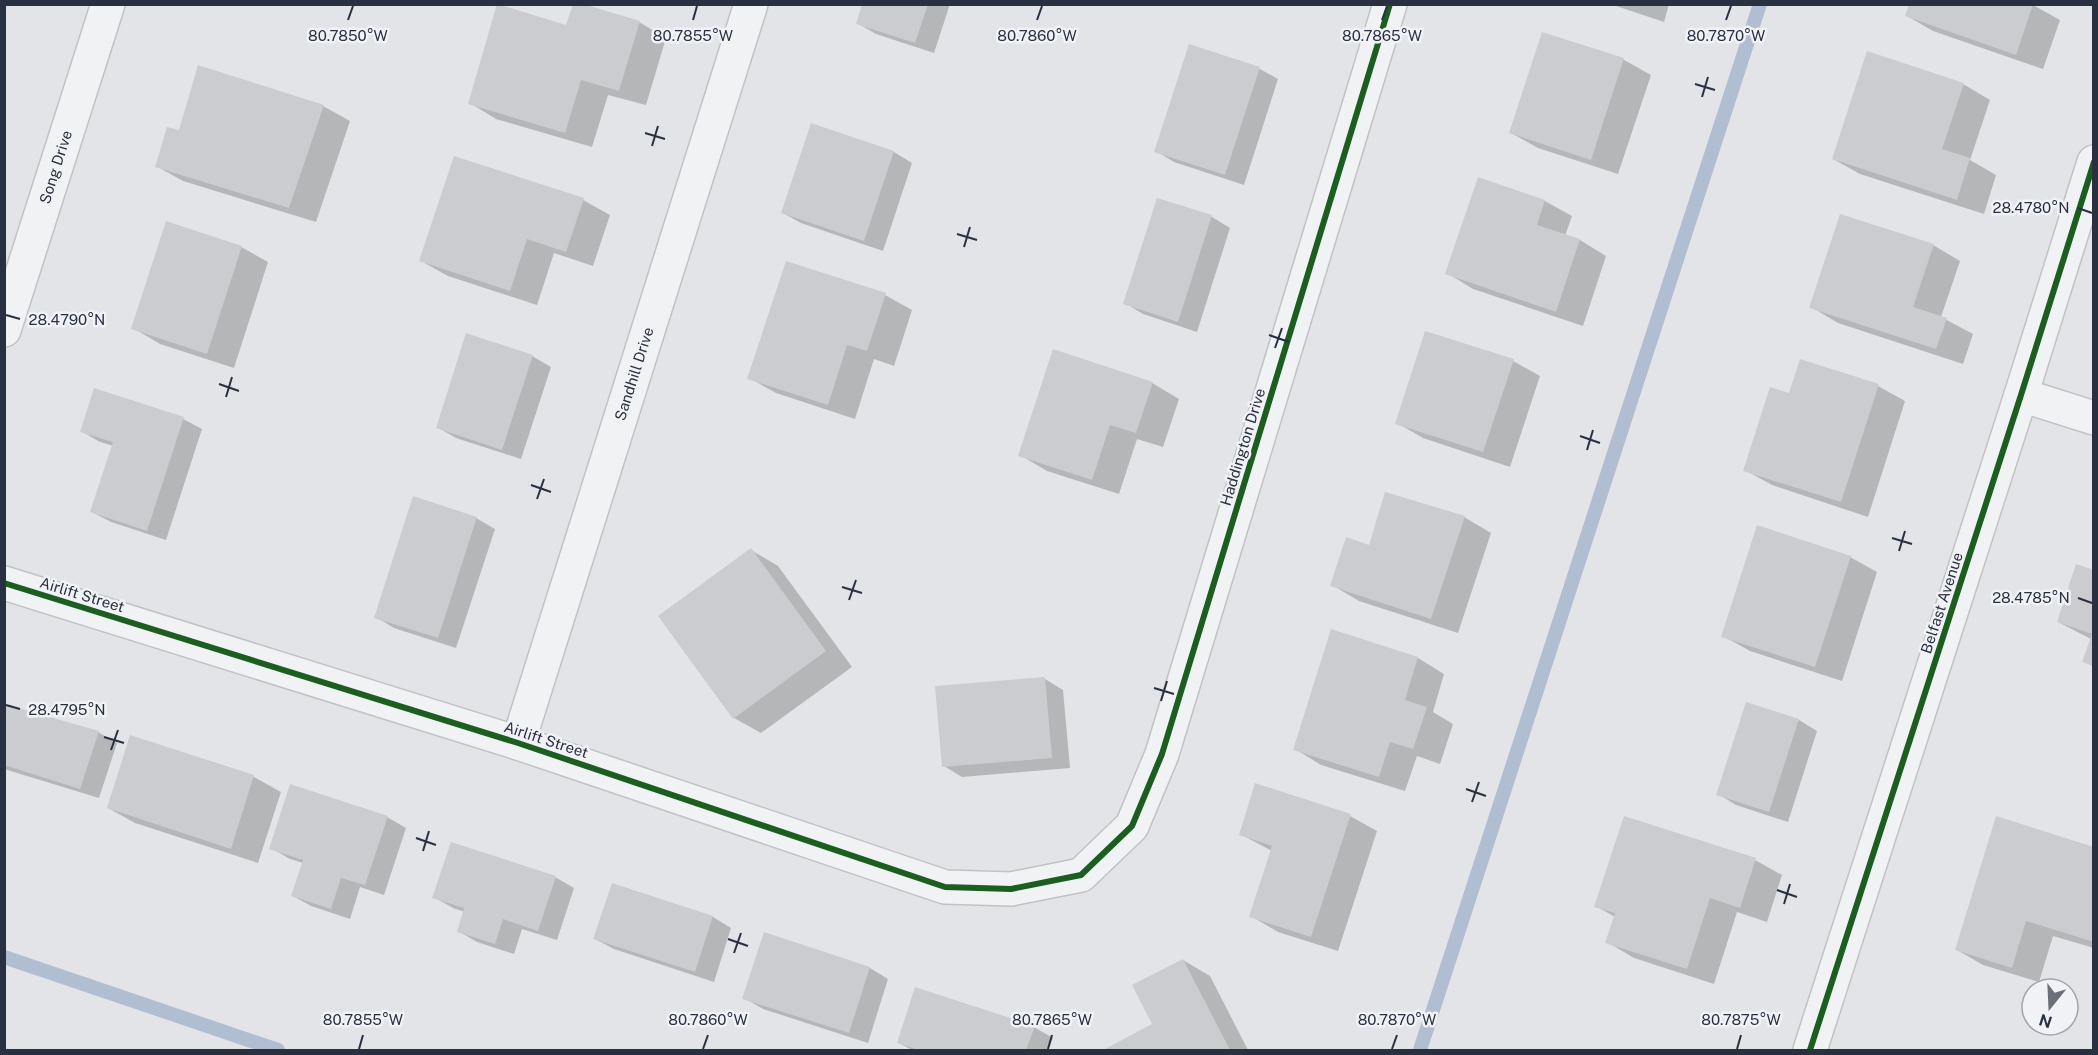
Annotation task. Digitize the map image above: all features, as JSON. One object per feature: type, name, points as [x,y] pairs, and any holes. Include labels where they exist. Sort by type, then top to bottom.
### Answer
[{"type":"street","name":"Song Drive","points":[[4,330],[108,4]]},
{"type":"street","name":"Sandhill Drive","points":[[518,743],[751,4]]},
{"type":"street","name":"Haddington Drive","points":[[1082,875],[1132,826],[1162,754],[1390,4]]},
{"type":"street","name":"Belfast Avenue","points":[[1810,1050],[2094,162]]},
{"type":"street","points":[[2021,395],[2094,418]]},
{"type":"street","name":"Airlift Street","points":[[4,583],[518,743],[945,887],[1011,889],[1082,875]]},
{"type":"building","points":[[497,4],[566,25],[573,4],[583,4],[640,21],[619,91],[581,80],[565,133],[468,104]]},
{"type":"building","points":[[862,4],[928,4],[915,43],[856,24]]},
{"type":"building","points":[[1909,4],[2033,4],[2016,55],[1905,16]]},
{"type":"building","points":[[1542,32],[1624,58],[1591,160],[1509,133]]},
{"type":"building","points":[[1189,44],[1260,67],[1225,175],[1154,152]]},
{"type":"building","points":[[1867,51],[1964,83],[1942,149],[1970,158],[1957,200],[1832,159]]},
{"type":"building","points":[[198,65],[324,105],[289,208],[155,167],[167,127],[179,130]]},
{"type":"building","points":[[811,123],[894,151],[864,241],[781,213]]},
{"type":"building","points":[[454,156],[584,198],[566,252],[527,239],[510,291],[419,261]]},
{"type":"building","points":[[1478,177],[1545,200],[1537,225],[1580,239],[1556,312],[1445,274]]},
{"type":"building","points":[[1157,198],[1212,215],[1178,322],[1123,304]]},
{"type":"building","points":[[1840,214],[1934,244],[1913,307],[1947,318],[1936,349],[1809,308]]},
{"type":"building","points":[[166,221],[242,246],[207,354],[131,329]]},
{"type":"building","points":[[786,261],[886,293],[867,351],[847,345],[828,405],[747,379]]},
{"type":"building","points":[[1425,331],[1514,359],[1483,452],[1395,424]]},
{"type":"building","points":[[466,333],[533,355],[502,450],[436,428]]},
{"type":"building","points":[[1053,349],[1153,382],[1136,433],[1110,425],[1092,480],[1018,456]]},
{"type":"building","points":[[1800,359],[1879,384],[1841,502],[1743,471],[1770,387],[1789,393]]},
{"type":"building","points":[[94,388],[184,417],[147,531],[90,512],[113,442],[80,432]]},
{"type":"building","points":[[1385,492],[1465,516],[1431,619],[1330,586],[1346,537],[1369,545]]},
{"type":"building","points":[[413,496],[477,517],[438,638],[374,618]]},
{"type":"building","points":[[1757,525],[1851,556],[1815,667],[1721,637]]},
{"type":"building","points":[[751,548],[826,651],[733,719],[658,616]]},
{"type":"building","points":[[2076,564],[2094,570],[2094,666],[2082,662],[2092,634],[2057,622]]},
{"type":"building","points":[[1331,629],[1418,657],[1405,700],[1427,707],[1413,749],[1390,742],[1379,777],[1293,750]]},
{"type":"building","points":[[1045,677],[1052,758],[942,767],[935,686]]},
{"type":"building","points":[[1746,702],[1799,719],[1769,812],[1716,795]]},
{"type":"building","points":[[4,704],[99,731],[80,789],[4,765]]},
{"type":"building","points":[[130,735],[254,775],[231,849],[107,808]]},
{"type":"building","points":[[1255,783],[1351,814],[1311,937],[1249,917],[1272,846],[1239,835]]},
{"type":"building","points":[[290,784],[388,816],[365,885],[341,878],[331,909],[291,896],[303,860],[269,849]]},
{"type":"building","points":[[1624,816],[1756,858],[1740,908],[1710,898],[1687,969],[1605,943],[1615,913],[1594,907]]},
{"type":"building","points":[[1996,816],[2094,847],[2094,942],[2026,921],[2012,968],[1955,950]]},
{"type":"building","points":[[451,842],[556,876],[538,931],[503,919],[495,944],[457,932],[464,908],[432,898]]},
{"type":"building","points":[[612,883],[713,916],[695,972],[593,939]]},
{"type":"building","points":[[764,932],[870,967],[849,1033],[742,999]]},
{"type":"building","points":[[1183,959],[1230,1050],[1106,1050],[1152,1024],[1132,985]]},
{"type":"building","points":[[915,987],[1035,1026],[1026,1050],[919,1050],[897,1043]]},
{"type":"waterway","points":[[1420,1050],[1760,4]]},
{"type":"waterway","points":[[4,957],[278,1050]]},
{"type":"cycle path","points":[[4,583],[518,743],[945,887],[1011,889],[1081,875],[1132,826],[1162,754],[1390,4]]},
{"type":"cycle path","points":[[1810,1050],[2094,162]]}]
